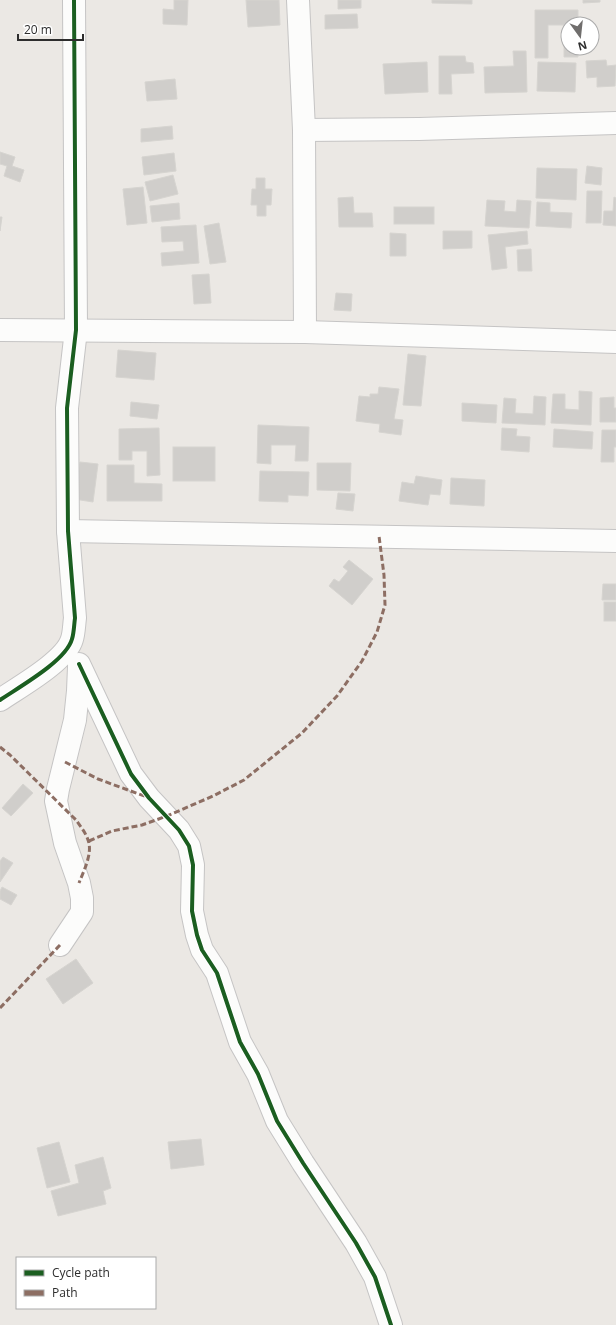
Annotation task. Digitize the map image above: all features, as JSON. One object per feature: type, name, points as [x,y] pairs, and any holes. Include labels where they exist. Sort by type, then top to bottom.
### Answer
[{"type":"street","points":[[0,700],[57,661],[68,648],[72,640],[75,618],[68,532],[67,408],[76,330],[74,0]]},
{"type":"street","points":[[298,0],[304,130],[305,332]]},
{"type":"street","points":[[304,130],[419,129],[616,123]]},
{"type":"street","points":[[0,330],[305,332],[616,342]]},
{"type":"street","points":[[68,532],[616,541]]},
{"type":"street","points":[[72,640],[79,664],[131,774],[148,798],[179,830],[189,846],[193,865],[192,911],[197,935],[202,950],[217,973],[240,1042],[258,1074],[277,1122],[356,1243],[375,1277],[391,1325]]},
{"type":"street","points":[[60,945],[82,912],[82,898],[65,844],[56,801],[75,720],[79,664]]},
{"type":"building","points":[[174,0],[188,0],[187,25],[163,24],[163,9],[174,10]]},
{"type":"building","points":[[246,0],[279,0],[280,25],[248,27]]},
{"type":"building","points":[[338,0],[361,0],[361,8],[338,9]]},
{"type":"building","points":[[432,0],[472,0],[472,4],[432,3]]},
{"type":"building","points":[[583,0],[600,0],[600,2],[583,3]]},
{"type":"building","points":[[535,10],[578,10],[578,16],[560,16],[560,25],[548,25],[548,58],[535,58]]},
{"type":"building","points":[[357,14],[358,28],[325,29],[325,15]]},
{"type":"building","points":[[513,51],[526,51],[527,92],[485,93],[484,67],[514,66]]},
{"type":"building","points":[[439,56],[465,56],[466,62],[473,63],[474,73],[451,74],[452,94],[439,94]]},
{"type":"building","points":[[564,56],[578,56],[578,57]]},
{"type":"building","points":[[606,60],[607,66],[616,65],[615,86],[597,87],[597,77],[587,78],[586,61]]},
{"type":"building","points":[[427,62],[428,92],[385,94],[383,64]]},
{"type":"building","points":[[538,62],[576,63],[575,92],[537,91]]},
{"type":"building","points":[[175,79],[177,99],[147,101],[145,82]]},
{"type":"building","points":[[172,126],[173,139],[141,142],[141,129]]},
{"type":"building","points":[[0,152],[15,157],[12,166],[24,170],[20,182],[4,176],[7,166],[0,164]]},
{"type":"building","points":[[174,153],[176,171],[144,175],[142,157]]},
{"type":"building","points":[[587,166],[602,168],[601,185],[585,183]]},
{"type":"building","points":[[537,168],[577,169],[576,200],[536,198]]},
{"type":"building","points":[[173,175],[178,194],[150,201],[145,182]]},
{"type":"building","points":[[256,178],[265,178],[265,189],[272,189],[271,205],[266,205],[266,216],[257,216],[257,205],[251,205],[252,189],[256,189]]},
{"type":"building","points":[[143,187],[147,223],[127,225],[123,189]]},
{"type":"building","points":[[587,191],[602,191],[601,223],[586,223]]},
{"type":"building","points":[[353,197],[354,213],[372,213],[373,227],[339,227],[338,198]]},
{"type":"building","points":[[614,197],[616,198],[616,226],[603,225],[604,211],[613,211]]},
{"type":"building","points":[[487,200],[505,201],[504,211],[516,212],[517,200],[531,201],[529,228],[485,226]]},
{"type":"building","points":[[537,202],[550,203],[550,212],[572,213],[571,228],[536,226]]},
{"type":"building","points":[[179,203],[180,219],[152,222],[150,206]]},
{"type":"building","points":[[394,207],[434,207],[434,224],[394,224]]},
{"type":"building","points":[[0,217],[2,217],[0,231]]},
{"type":"building","points":[[219,223],[226,262],[210,264],[204,226]]},
{"type":"building","points":[[196,225],[199,263],[162,266],[161,253],[184,251],[183,241],[162,242],[161,227]]},
{"type":"building","points":[[443,231],[472,231],[472,248],[443,249]]},
{"type":"building","points":[[527,231],[528,244],[505,247],[507,268],[492,270],[488,235]]},
{"type":"building","points":[[390,233],[406,234],[406,256],[390,256]]},
{"type":"building","points":[[531,249],[532,271],[518,271],[517,250]]},
{"type":"building","points":[[209,274],[211,303],[194,304],[192,275]]},
{"type":"building","points":[[336,293],[352,294],[351,311],[334,310]]},
{"type":"building","points":[[118,350],[156,353],[154,380],[116,377]]},
{"type":"building","points":[[408,354],[426,356],[421,406],[403,405]]},
{"type":"building","points":[[379,387],[399,389],[394,419],[403,420],[401,435],[379,432],[380,424],[356,421],[359,396],[370,397],[370,394],[378,394]]},
{"type":"building","points":[[579,391],[592,392],[591,425],[551,423],[553,394],[565,394],[565,409],[579,410]]},
{"type":"building","points":[[534,396],[546,397],[545,425],[502,423],[504,398],[516,399],[515,413],[533,414]]},
{"type":"building","points":[[614,397],[616,422],[600,422],[600,398]]},
{"type":"building","points":[[131,402],[159,405],[157,419],[130,416]]},
{"type":"building","points":[[462,403],[497,405],[496,423],[462,421]]},
{"type":"building","points":[[258,425],[309,427],[308,461],[295,461],[296,445],[271,445],[271,464],[257,463]]},
{"type":"building","points":[[159,428],[160,475],[147,476],[147,451],[132,451],[132,460],[119,460],[119,429]]},
{"type":"building","points":[[502,428],[517,429],[516,436],[530,437],[529,452],[501,450]]},
{"type":"building","points":[[554,429],[593,432],[592,449],[553,447]]},
{"type":"building","points":[[602,430],[616,430],[614,462],[601,462]]},
{"type":"building","points":[[173,447],[215,447],[215,481],[173,481]]},
{"type":"building","points":[[80,462],[98,464],[93,502],[74,499]]},
{"type":"building","points":[[317,463],[351,463],[350,491],[317,490]]},
{"type":"building","points":[[107,465],[134,465],[134,483],[162,484],[162,501],[107,501]]},
{"type":"building","points":[[260,471],[309,472],[308,496],[288,495],[288,502],[259,501]]},
{"type":"building","points":[[416,476],[442,480],[440,495],[430,494],[428,505],[399,501],[402,482],[414,484]]},
{"type":"building","points":[[451,478],[485,480],[484,506],[450,504]]},
{"type":"building","points":[[338,493],[355,494],[353,511],[336,509]]},
{"type":"building","points":[[349,560],[373,579],[352,605],[329,586],[334,579],[339,582],[348,571],[343,567]]},
{"type":"building","points":[[603,584],[616,584],[616,600],[602,600]]},
{"type":"building","points":[[604,602],[616,602],[616,621],[604,621]]},
{"type":"building","points":[[23,784],[33,793],[11,816],[2,808]]},
{"type":"building","points":[[3,857],[13,863],[0,882],[0,861]]},
{"type":"building","points":[[2,887],[17,895],[11,905],[0,899],[0,891]]},
{"type":"building","points":[[76,959],[93,983],[63,1004],[46,979]]},
{"type":"building","points":[[201,1139],[204,1165],[171,1169],[168,1142]]},
{"type":"building","points":[[59,1142],[70,1182],[47,1188],[37,1148]]},
{"type":"building","points":[[103,1157],[111,1188],[103,1191],[106,1204],[58,1216],[51,1191],[79,1183],[75,1165]]},
{"type":"marked path","points":[[89,841],[112,831],[142,825],[167,816],[213,796],[244,780],[302,733],[337,696],[362,661],[377,632],[385,605],[384,575],[379,536]]},
{"type":"marked path","points":[[0,747],[76,820],[84,832],[88,840],[89,856],[79,883]]},
{"type":"marked path","points":[[65,762],[98,779],[147,797]]},
{"type":"marked path","points":[[0,1008],[60,945]]},
{"type":"cycle path","points":[[0,700],[52,665],[68,647],[72,639],[74,629],[75,618],[68,531],[67,408],[76,330],[74,0]]},
{"type":"cycle path","points":[[79,664],[131,774],[149,798],[179,830],[189,846],[193,865],[192,911],[197,935],[202,950],[217,973],[240,1042],[258,1074],[277,1121],[356,1243],[375,1277],[391,1325]]}]
